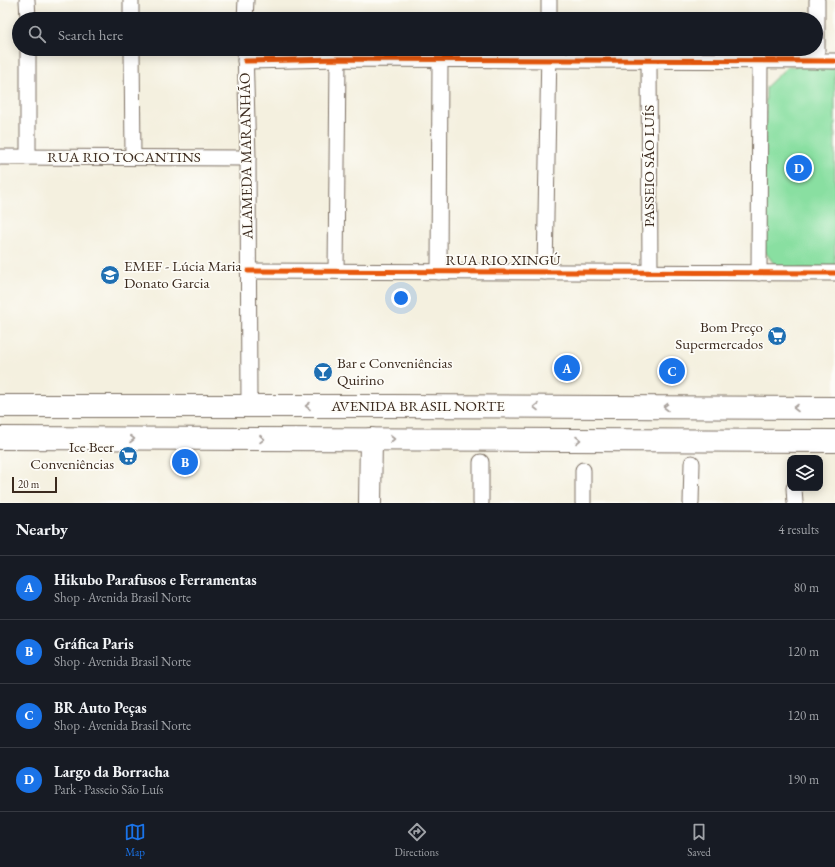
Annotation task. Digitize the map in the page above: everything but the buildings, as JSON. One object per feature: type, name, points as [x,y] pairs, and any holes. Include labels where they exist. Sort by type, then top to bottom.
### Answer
[{"type":"main road","name":"AVENIDA BRASIL NORTE","points":[[0,406],[835,408]]},
{"type":"main road","points":[[0,438],[835,441]]},
{"type":"main road","points":[[370,503],[371,439]]},
{"type":"street","points":[[28,0],[28,12]]},
{"type":"street","points":[[131,0],[131,12]]},
{"type":"street","points":[[245,12],[246,0]]},
{"type":"street","points":[[549,0],[549,12]]},
{"type":"street","points":[[817,0],[817,12]]},
{"type":"street","points":[[28,56],[28,157]]},
{"type":"street","points":[[132,56],[133,157]]},
{"type":"street","name":"ALAMEDA MARANHÃO","points":[[245,56],[248,158],[249,406]]},
{"type":"street","points":[[264,56],[338,60],[440,60],[527,56]]},
{"type":"street","points":[[545,272],[549,56]]},
{"type":"street","points":[[569,56],[649,60],[835,61]]},
{"type":"street","points":[[817,56],[817,61]]},
{"type":"street","points":[[336,271],[338,60]]},
{"type":"street","points":[[439,272],[440,60]]},
{"type":"street","name":"PASSEIO SÃO LUÍS","points":[[649,60],[650,272]]},
{"type":"street","points":[[759,273],[760,61]]},
{"type":"street","name":"RUA RIO TOCANTINS","points":[[0,157],[248,158]]},
{"type":"street","name":"RUA RIO XINGÚ","points":[[248,271],[835,273]]},
{"type":"street","points":[[481,462],[481,503]]},
{"type":"street","points":[[692,463],[692,503]]},
{"type":"street","points":[[583,470],[584,503]]},
{"type":"street","points":[[794,491],[795,503]]},
{"type":"green space","points":[[788,66],[835,69],[835,268],[778,269],[762,248],[766,87]]},
{"type":"cycle path","points":[[245,61],[338,59],[835,61]]},
{"type":"cycle path","points":[[248,271],[835,273]]},
{"type":"place","name":"Largo da Borracha","points":[[799,168]]},
{"type":"place","name":"EMEF - Lúcia Maria Donato Garcia","points":[[110,275]]},
{"type":"place","name":"Bom Preço Supermercados","points":[[777,336]]},
{"type":"place","name":"Hikubo Parafusos e Ferramentas","points":[[567,368]]},
{"type":"place","name":"BR Auto Peças","points":[[672,371]]},
{"type":"place","name":"Bar e Conveniências Quirino","points":[[323,372]]},
{"type":"place","name":"Ice Beer Conveniências","points":[[128,456]]},
{"type":"place","name":"Gráfica Paris","points":[[185,462]]}]
